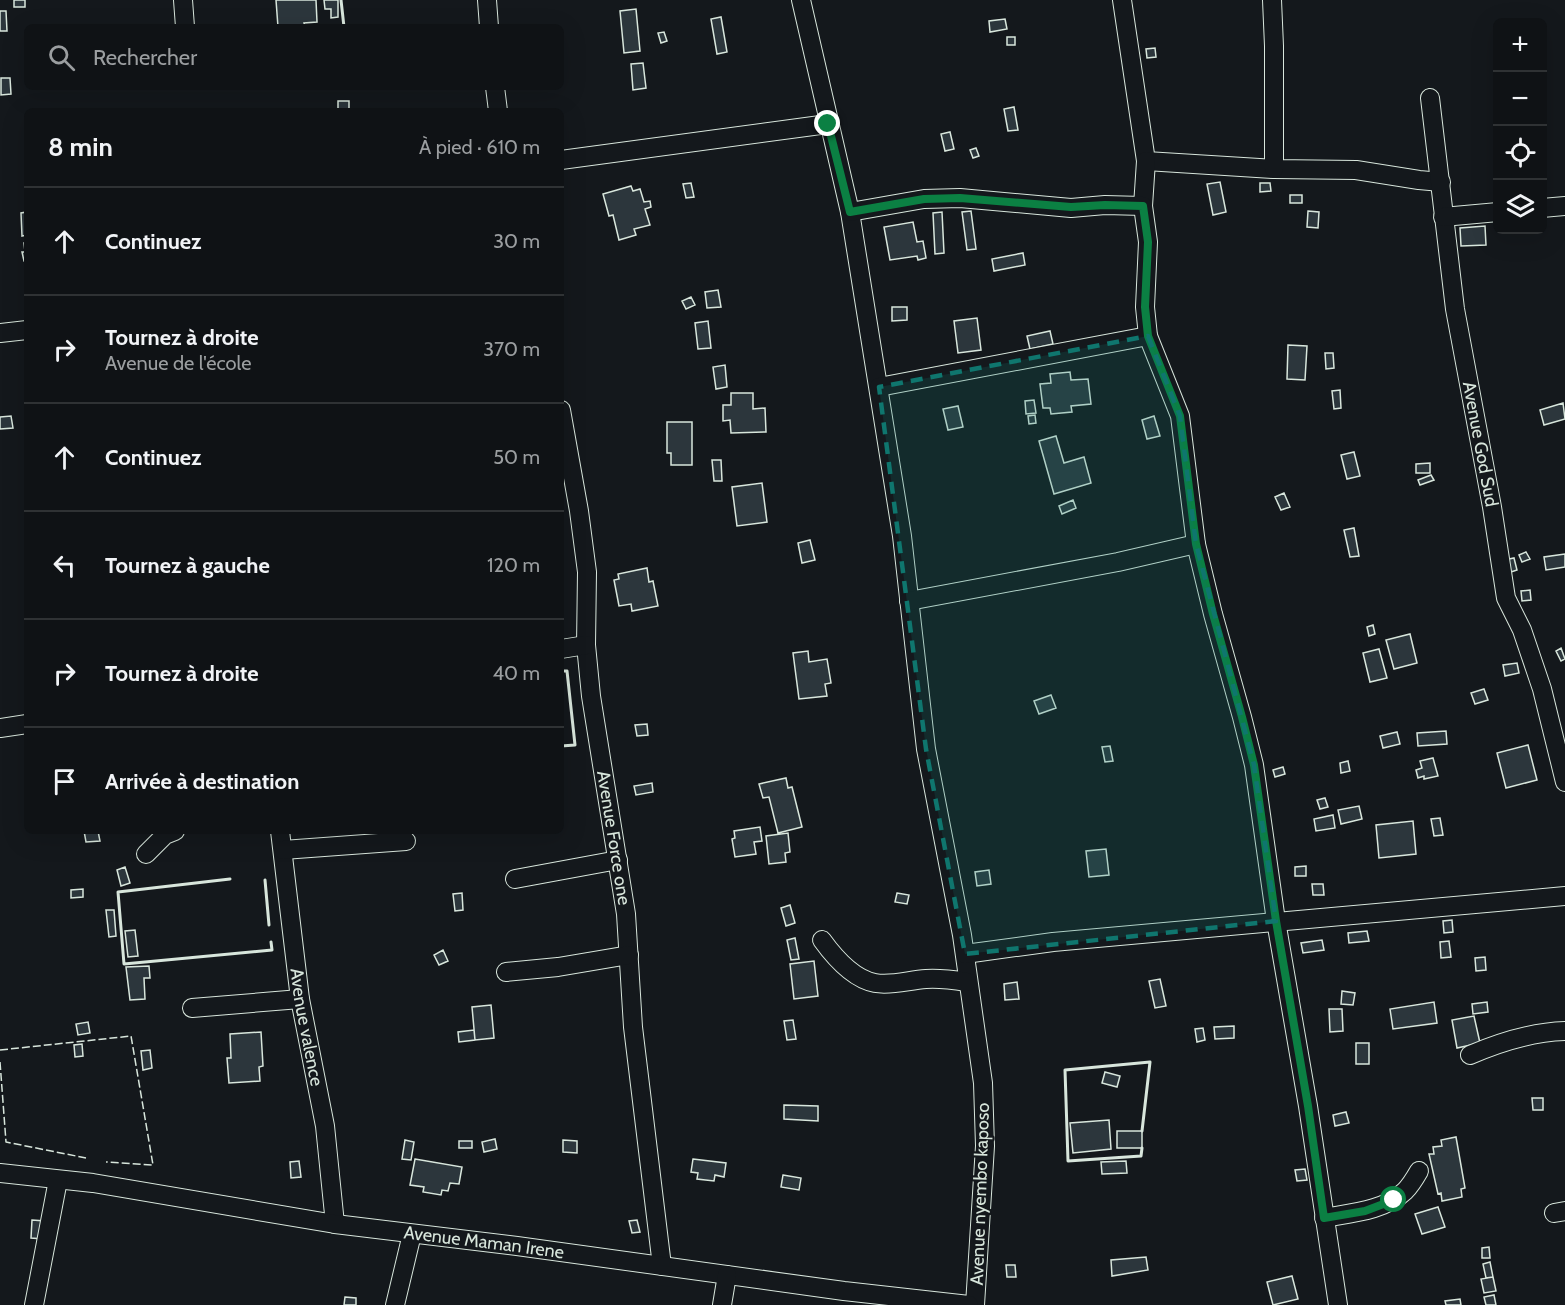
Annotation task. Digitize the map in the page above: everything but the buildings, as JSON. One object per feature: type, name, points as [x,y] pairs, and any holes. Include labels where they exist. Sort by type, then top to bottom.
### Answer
[{"type":"street","points":[[183,0],[185,24]]},
{"type":"street","points":[[487,0],[489,24]]},
{"type":"street","name":"Avenue nyembo kaposo","points":[[801,0],[850,212],[902,536],[926,749],[965,954],[982,1083],[985,1146],[975,1305]]},
{"type":"street","points":[[1122,0],[1146,160],[1143,206],[1148,242],[1145,307],[1148,336],[1180,416],[1196,544],[1254,765],[1276,921],[1308,1106],[1338,1305]]},
{"type":"street","points":[[1272,0],[1274,169]]},
{"type":"street","points":[[495,90],[498,108]]},
{"type":"street","name":"Avenue God Sud","points":[[1430,98],[1455,309],[1492,507],[1506,598],[1522,630],[1542,689],[1565,782]]},
{"type":"street","points":[[564,160],[828,124]]},
{"type":"street","points":[[1146,160],[1274,169],[1356,170],[1441,182]]},
{"type":"street","points":[[850,212],[924,199],[960,198],[1060,207],[1143,206]]},
{"type":"street","points":[[1547,208],[1565,206]]},
{"type":"street","points":[[1443,217],[1493,212]]},
{"type":"street","points":[[0,333],[24,330]]},
{"type":"street","points":[[879,387],[1148,336]]},
{"type":"street","name":"Avenue Force one","points":[[564,427],[587,572],[586,645],[591,696],[603,782],[618,860],[629,955],[633,1027],[662,1266]]},
{"type":"street","points":[[909,601],[1118,562],[1196,544]]},
{"type":"street","points":[[564,649],[586,645]]},
{"type":"street","points":[[0,728],[24,724]]},
{"type":"street","points":[[146,854],[169,834]]},
{"type":"street","name":"Avenue valence","points":[[280,834],[300,999],[325,1126],[335,1224]]},
{"type":"street","points":[[283,850],[406,841]]},
{"type":"street","points":[[515,879],[618,860]]},
{"type":"street","points":[[965,954],[1053,942],[1565,896]]},
{"type":"street","points":[[822,940],[847,967],[875,983],[890,984],[940,978],[967,982]]},
{"type":"street","points":[[506,972],[629,955]]},
{"type":"street","points":[[192,1008],[300,999]]},
{"type":"street","points":[[1470,1055],[1503,1041],[1565,1030]]},
{"type":"street","points":[[1324,1218],[1365,1211],[1394,1200],[1406,1190],[1419,1171]]},
{"type":"street","name":"Avenue Maman Irene","points":[[0,1173],[93,1184],[335,1224],[969,1305]]},
{"type":"street","points":[[34,1305],[58,1180]]},
{"type":"street","points":[[395,1305],[412,1234]]},
{"type":"street","points":[[722,1305],[727,1275]]},
{"type":"highlighted area","points":[[1148,336],[1180,416],[1196,544],[1254,765],[1276,921],[965,954],[926,749],[879,387]]},
{"type":"fence","points":[[0,1050],[131,1036],[153,1165],[106,1162]]},
{"type":"fence","points":[[0,1062],[6,1142],[86,1158]]},
{"type":"wall","points":[[341,0],[344,24]]},
{"type":"wall","points":[[564,671],[567,671],[575,745],[564,746]]},
{"type":"wall","points":[[230,879],[118,892],[124,964],[272,950],[271,942]]},
{"type":"wall","points":[[265,880],[269,925]]},
{"type":"wall","points":[[1142,1131],[1150,1062],[1065,1070],[1068,1161],[1141,1156],[1142,1148]]},
{"type":"route","points":[[828,124],[850,212],[924,199],[960,198],[1040,206],[1143,206],[1148,242],[1145,307],[1148,336],[1180,416],[1196,544],[1254,765],[1276,921],[1308,1106],[1324,1218],[1365,1211],[1394,1200]]}]
